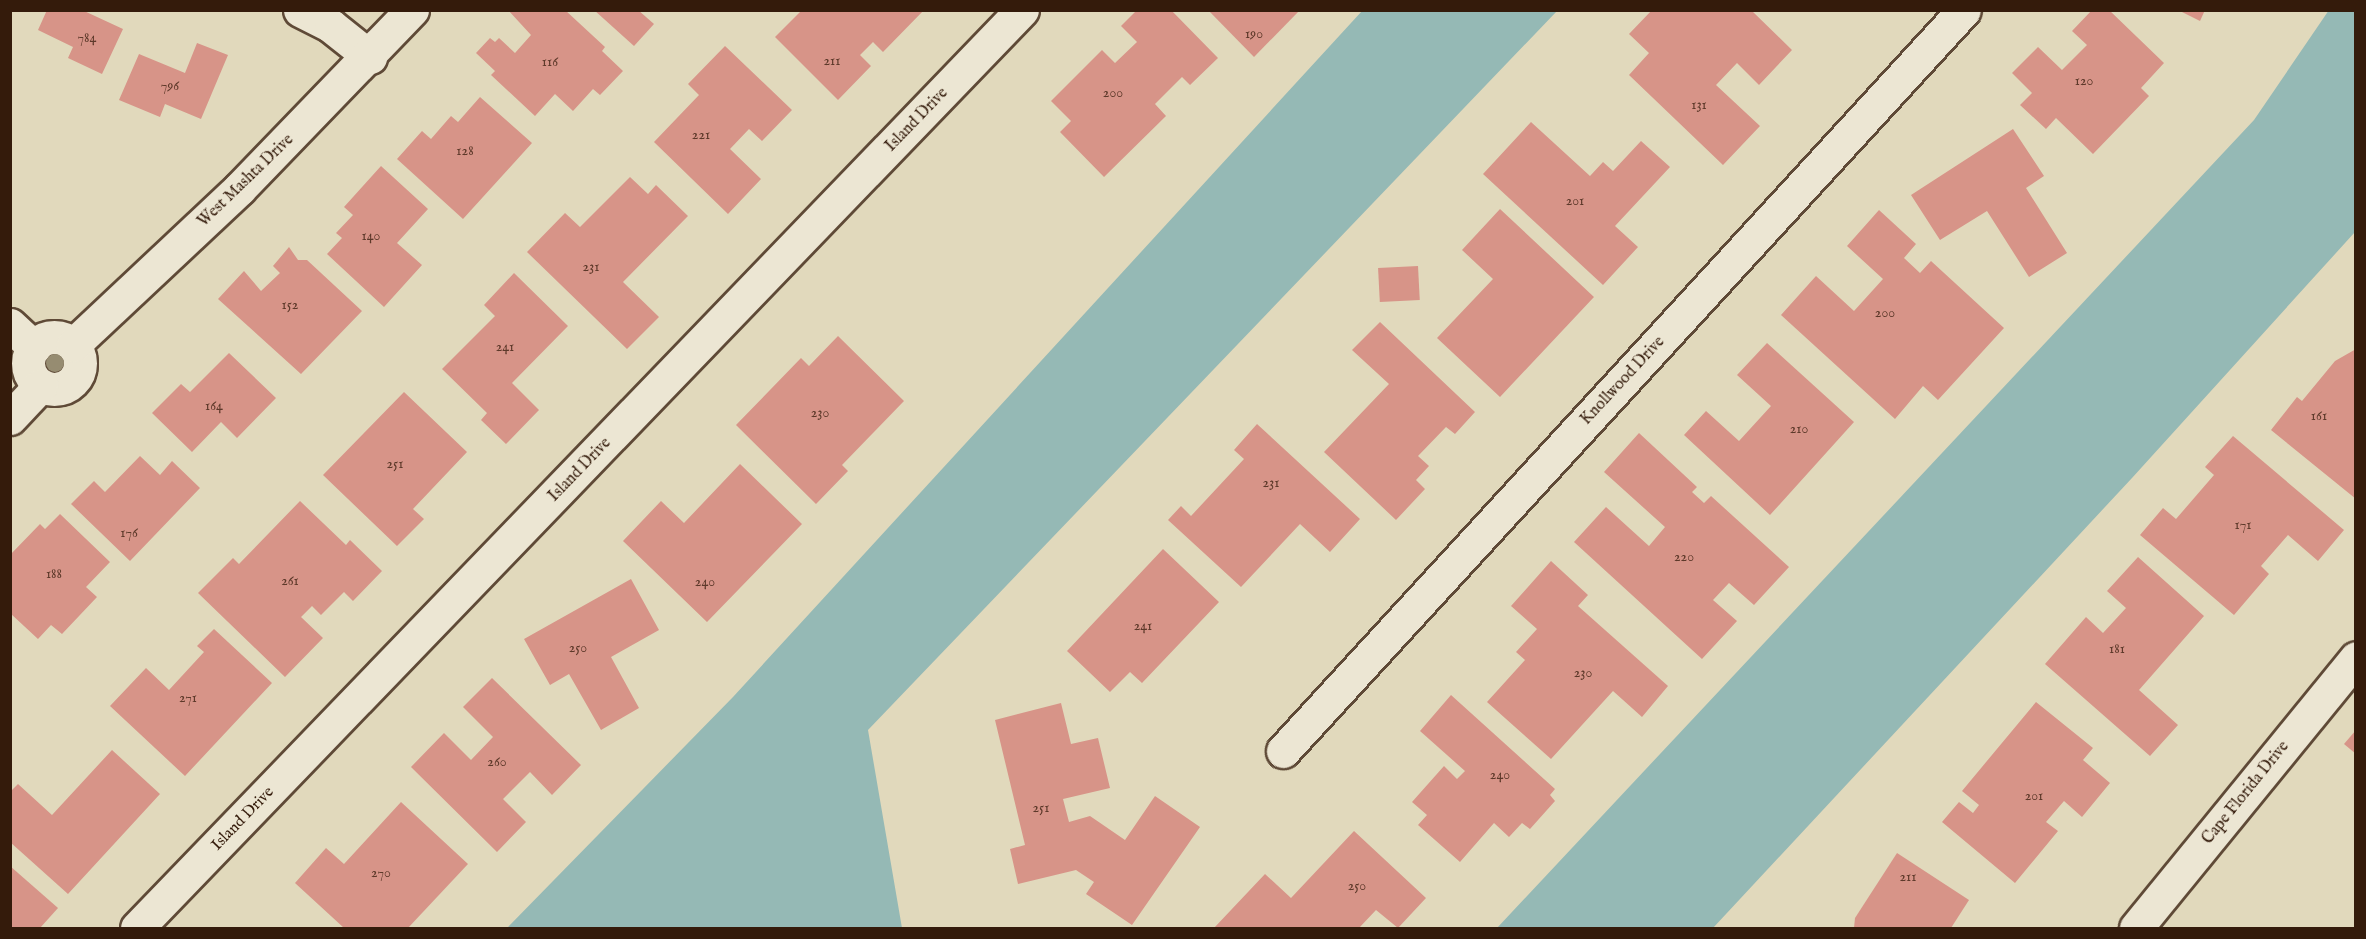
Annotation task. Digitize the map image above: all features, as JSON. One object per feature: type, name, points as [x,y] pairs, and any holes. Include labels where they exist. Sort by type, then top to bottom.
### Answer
[{"type":"street","points":[[300,10],[331,26],[370,57]]},
{"type":"street","name":"West Mashta Drive","points":[[73,345],[239,189],[370,57],[412,10]]},
{"type":"street","name":"Island Drive","points":[[137,928],[1022,10]]},
{"type":"street","name":"Knollwood Drive","points":[[1283,751],[1964,10]]},
{"type":"street","points":[[22,336],[58,337],[73,345],[80,358],[75,379],[57,389],[41,385],[29,372],[22,336]]},
{"type":"street","points":[[10,418],[41,385]]},
{"type":"street","name":"Cape Florida Drive","points":[[2136,928],[2355,658]]},
{"type":"water","points":[[2329,10],[2355,11],[2355,232],[2132,478],[1713,928],[1497,928],[2254,120]]},
{"type":"water","points":[[1362,11],[1557,11],[868,730],[902,928],[507,928],[733,697]]},
{"type":"building","points":[[47,10],[82,10],[123,29],[102,74],[68,58],[73,47],[38,30]]},
{"type":"building","points":[[508,10],[565,10],[605,47],[602,51],[623,71],[600,95],[593,89],[573,111],[555,94],[535,116],[491,75],[495,71],[476,53],[490,38],[495,42],[499,38],[515,53],[531,35]]},
{"type":"building","points":[[594,10],[638,10],[654,24],[634,46]]},
{"type":"building","points":[[802,10],[924,10],[883,52],[873,42],[860,55],[871,66],[838,100],[775,37]]},
{"type":"building","points":[[1137,10],[1171,10],[1218,58],[1190,85],[1182,77],[1155,104],[1166,116],[1104,177],[1060,132],[1071,121],[1051,101],[1102,50],[1115,63],[1137,42],[1121,26]]},
{"type":"building","points":[[1208,10],[1300,10],[1254,57]]},
{"type":"building","points":[[1652,10],[1751,10],[1792,50],[1759,85],[1737,63],[1716,85],[1760,126],[1723,165],[1629,75],[1649,53],[1629,34]]},
{"type":"building","points":[[2092,10],[2109,10],[2164,63],[2141,88],[2149,96],[2093,154],[2056,118],[2046,129],[2020,105],[2032,93],[2012,73],[2038,47],[2062,70],[2087,45],[2072,31]]},
{"type":"building","points":[[2178,10],[2205,10],[2200,21]]},
{"type":"building","points":[[197,43],[228,55],[201,119],[165,104],[160,117],[119,100],[139,54],[185,73]]},
{"type":"building","points":[[725,46],[792,110],[762,141],[749,129],[730,149],[761,179],[728,214],[654,142],[699,95],[688,84]]},
{"type":"building","points":[[480,97],[532,143],[463,219],[397,159],[422,131],[431,139],[451,116],[458,122]]},
{"type":"building","points":[[1531,122],[1590,176],[1603,162],[1613,171],[1641,141],[1670,167],[1615,226],[1638,247],[1603,285],[1483,174]]},
{"type":"building","points":[[2013,129],[2044,176],[2026,188],[2067,253],[2029,277],[1987,211],[1940,240],[1911,195]]},
{"type":"building","points":[[381,166],[428,209],[397,243],[422,265],[384,307],[327,254],[342,238],[336,233],[353,215],[344,207]]},
{"type":"building","points":[[630,177],[648,194],[656,185],[688,216],[623,282],[659,317],[627,349],[527,252],[565,213],[580,227]]},
{"type":"building","points":[[1500,209],[1594,297],[1500,397],[1437,338],[1493,279],[1462,250]]},
{"type":"building","points":[[1879,210],[1916,244],[1904,258],[1920,273],[1931,261],[2004,328],[1938,400],[1923,386],[1895,419],[1781,315],[1816,276],[1854,311],[1883,279],[1847,246]]},
{"type":"building","points":[[289,247],[298,260],[307,260],[362,311],[301,374],[218,299],[244,271],[261,291],[280,273],[273,266]]},
{"type":"building","points":[[1418,266],[1420,300],[1380,302],[1378,268]]},
{"type":"building","points":[[514,273],[568,326],[512,383],[539,410],[506,444],[481,420],[487,413],[442,369],[495,316],[484,305]]},
{"type":"building","points":[[1380,322],[1475,412],[1455,434],[1446,427],[1418,456],[1429,466],[1416,480],[1425,489],[1396,520],[1324,452],[1389,384],[1352,350]]},
{"type":"building","points":[[838,336],[904,401],[842,465],[848,471],[816,504],[736,425],[801,358],[809,366]]},
{"type":"building","points":[[1767,343],[1854,422],[1770,515],[1684,435],[1706,411],[1739,441],[1771,406],[1737,375]]},
{"type":"building","points":[[2356,349],[2356,499],[2271,430],[2297,397],[2302,401],[2335,361]]},
{"type":"building","points":[[229,353],[276,398],[237,438],[221,422],[192,452],[152,413],[181,384],[190,392]]},
{"type":"building","points":[[404,392],[467,452],[413,509],[424,519],[397,546],[323,475]]},
{"type":"building","points":[[1257,424],[1360,519],[1330,552],[1300,524],[1241,587],[1168,520],[1181,506],[1191,516],[1244,459],[1234,450]]},
{"type":"building","points":[[1639,433],[1697,487],[1692,492],[1704,503],[1711,496],[1789,567],[1754,605],[1729,583],[1713,600],[1737,621],[1702,659],[1574,542],[1606,507],[1649,546],[1665,527],[1604,472]]},
{"type":"building","points":[[2233,436],[2344,530],[2318,561],[2288,535],[2261,566],[2269,574],[2234,615],[2140,535],[2163,508],[2176,519],[2214,475],[2205,467]]},
{"type":"building","points":[[140,456],[160,475],[172,461],[200,488],[130,561],[71,504],[94,481],[105,492]]},
{"type":"building","points":[[740,464],[802,524],[707,622],[623,541],[661,501],[684,523]]},
{"type":"building","points":[[300,501],[346,545],[350,540],[382,571],[353,601],[344,592],[321,615],[312,606],[301,617],[323,638],[285,677],[198,593],[233,558],[239,564]]},
{"type":"building","points":[[60,514],[110,562],[86,587],[97,597],[62,634],[51,625],[38,639],[10,613],[10,555],[40,524],[45,529]]},
{"type":"building","points":[[1163,549],[1219,602],[1142,683],[1130,672],[1110,692],[1067,651]]},
{"type":"building","points":[[2138,557],[2204,616],[2139,690],[2178,725],[2150,756],[2045,664],[2086,617],[2103,633],[2126,608],[2107,591]]},
{"type":"building","points":[[1551,561],[1588,595],[1578,606],[1668,686],[1642,717],[1613,691],[1551,759],[1487,702],[1525,660],[1516,652],[1537,629],[1511,606]]},
{"type":"building","points":[[631,579],[659,630],[611,657],[639,708],[601,730],[569,674],[550,685],[524,639]]},
{"type":"building","points":[[214,629],[272,683],[185,776],[110,706],[146,668],[169,690],[204,652],[197,646]]},
{"type":"building","points":[[492,678],[581,765],[552,795],[530,772],[503,799],[526,822],[497,852],[411,767],[444,733],[471,760],[493,737],[463,707]]},
{"type":"building","points":[[1451,695],[1555,789],[1550,795],[1555,801],[1530,829],[1522,823],[1509,837],[1494,823],[1460,862],[1418,825],[1427,815],[1412,802],[1444,766],[1457,779],[1465,771],[1420,731]]},
{"type":"building","points":[[2036,702],[2093,748],[2083,760],[2110,783],[2082,817],[2064,801],[2046,822],[2058,831],[2015,883],[1942,822],[1959,802],[1973,813],[1979,805],[1962,791]]},
{"type":"building","points":[[1061,703],[1071,744],[1098,738],[1110,788],[1063,799],[1069,822],[1090,816],[1125,840],[1155,796],[1200,827],[1132,925],[1086,894],[1094,882],[1076,870],[1018,884],[1010,849],[1025,845],[995,720]]},
{"type":"building","points":[[2356,730],[2356,754],[2344,744]]},
{"type":"building","points":[[112,750],[160,794],[68,894],[10,842],[10,792],[18,784],[52,815]]},
{"type":"building","points":[[401,802],[468,864],[408,928],[344,928],[295,883],[326,848],[344,864]]},
{"type":"building","points":[[1354,831],[1426,898],[1398,928],[1376,910],[1359,928],[1214,928],[1265,874],[1291,898]]},
{"type":"building","points":[[1897,853],[1969,900],[1951,928],[1854,928],[1855,918]]},
{"type":"building","points":[[10,866],[58,908],[40,928],[10,928]]}]
